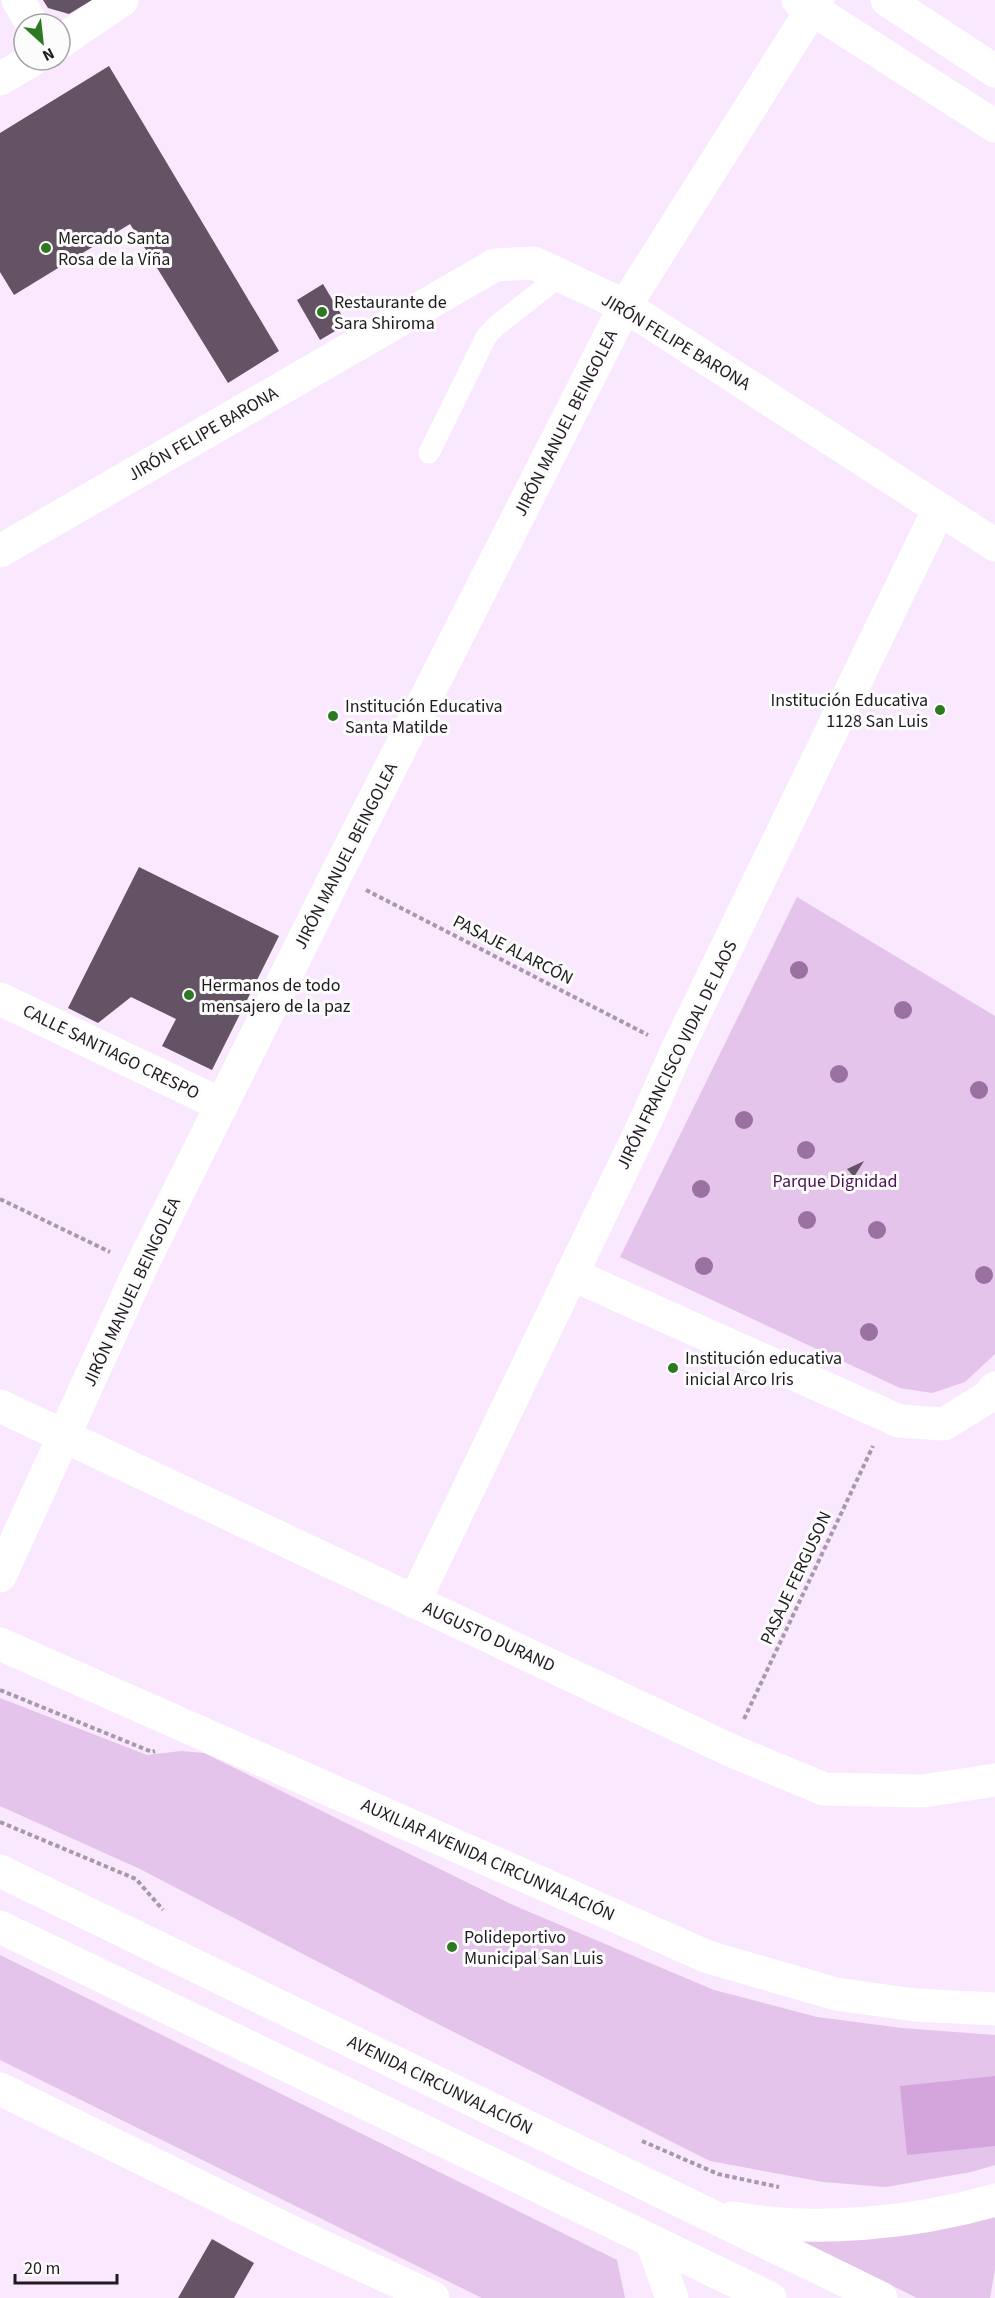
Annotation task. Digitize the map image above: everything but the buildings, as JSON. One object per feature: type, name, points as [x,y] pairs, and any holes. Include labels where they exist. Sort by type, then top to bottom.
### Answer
[{"type":"street","points":[[72,34],[122,0]]},
{"type":"street","points":[[887,0],[995,71]]},
{"type":"street","points":[[809,3],[995,126]]},
{"type":"street","name":"JIRÓN MANUEL BEINGOLEA","points":[[0,1576],[141,1267],[336,875],[625,306],[809,3]]},
{"type":"street","name":"JIRÓN FELIPE BARONA","points":[[0,551],[495,265],[534,263],[625,306],[995,545]]},
{"type":"street","name":"JIRÓN FRANCISCO VIDAL DE LAOS","points":[[414,1602],[647,1118],[677,1050],[939,509]]},
{"type":"street","name":"CALLE SANTIAGO CRESPO","points":[[0,999],[222,1106]]},
{"type":"street","points":[[571,1274],[899,1421],[944,1424],[988,1397],[995,1388]]},
{"type":"street","name":"AUGUSTO DURAND","points":[[0,1406],[730,1749],[824,1789],[923,1791],[995,1780]]},
{"type":"street","name":"AUXILIAR AVENIDA CIRCUNVALACIÓN","points":[[0,1644],[708,1957],[836,1995],[915,2005],[995,2009]]},
{"type":"street","name":"AVENIDA CIRCUNVALACIÓN","points":[[0,1871],[881,2298]]},
{"type":"street","points":[[0,1927],[770,2298]]},
{"type":"street","points":[[0,2089],[298,2235],[433,2298]]},
{"type":"street","points":[[699,2211],[775,2223],[837,2224],[934,2213],[995,2200]]},
{"type":"street","points":[[652,2242],[672,2298]]},
{"type":"lane","points":[[429,453],[486,337],[496,326],[560,276]]},
{"type":"path","name":"PASAJE ALARCÓN","points":[[336,875],[677,1050]]},
{"type":"path","points":[[0,1199],[141,1267]]},
{"type":"path","name":"PASAJE FERGUSON","points":[[730,1749],[887,1417]]},
{"type":"path","points":[[0,1822],[136,1879],[166,1913]]},
{"type":"path","points":[[631,2136],[718,2174],[784,2188]]},
{"type":"green space","name":"Parque Dignidad","points":[[797,897],[995,1016],[995,1354],[965,1382],[932,1393],[900,1388],[620,1257]]},
{"type":"green space","name":"Polideportivo Municipal San Luis","points":[[0,1698],[147,1755],[181,1751],[204,1753],[513,1905],[714,1990],[817,2017],[902,2028],[995,2035],[995,2165],[971,2172],[886,2187],[823,2182],[710,2161],[426,2018],[140,1869],[0,1806]]},
{"type":"green space","points":[[0,1955],[617,2260],[625,2298],[482,2298],[0,2060]]},
{"type":"green space","points":[[995,2217],[995,2269],[990,2298],[917,2298],[790,2235]]},
{"type":"shaded area","points":[[995,2076],[995,2146],[907,2155],[900,2086]]},
{"type":"place","name":"Mercado Santa Rosa de la Viña","points":[[46,248]]},
{"type":"place","name":"Restaurante de Sara Shiroma","points":[[322,312]]},
{"type":"place","name":"Institución Educativa 1128 San Luis","points":[[940,710]]},
{"type":"place","name":"Institución Educativa Santa Matilde","points":[[333,716]]},
{"type":"place","name":"Hermanos de todo mensajero de la paz","points":[[189,995]]},
{"type":"place","name":"Institución educativa inicial Arco Iris","points":[[673,1368]]},
{"type":"place","name":"Polideportivo Municipal San Luis","points":[[452,1947]]}]
